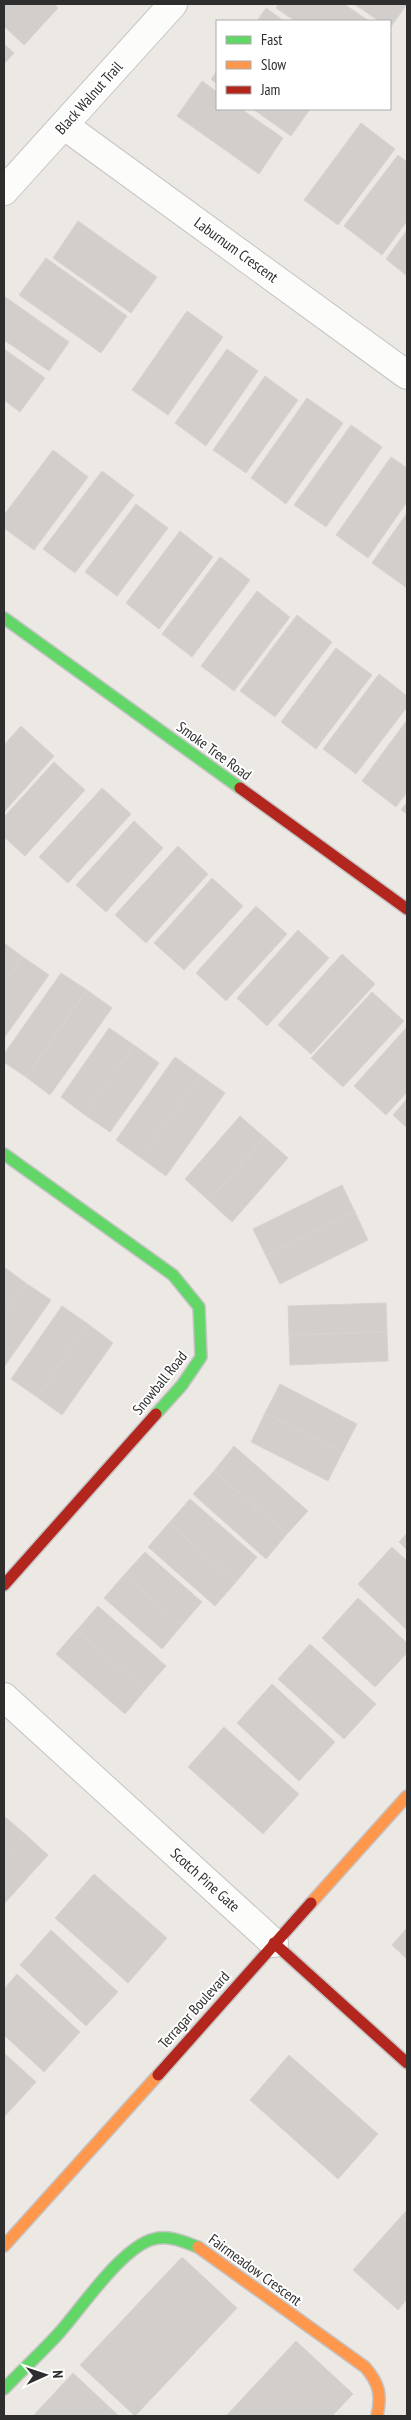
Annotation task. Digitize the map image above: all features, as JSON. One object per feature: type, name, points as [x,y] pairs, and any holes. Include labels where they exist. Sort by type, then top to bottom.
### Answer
[{"type":"street","name":"Black Walnut Trail","points":[[4,191],[65,126],[173,4]]},
{"type":"street","name":"Laburnum Crescent","points":[[65,126],[407,374]]},
{"type":"street","name":"Smoke Tree Road","points":[[4,618],[407,909]]},
{"type":"street","name":"Snowball Road","points":[[4,1154],[173,1275],[199,1307],[201,1358],[182,1385],[4,1585]]},
{"type":"street","name":"Scotch Pine Gate","points":[[4,1697],[407,2063]]},
{"type":"street","name":"Terragar Boulevard","points":[[4,2246],[407,1796]]},
{"type":"street","name":"Fairmeadow Crescent","points":[[4,2389],[130,2253],[145,2241],[161,2236],[178,2239],[198,2247],[365,2367],[379,2383],[381,2402],[377,2416]]},
{"type":"building","points":[[4,4],[54,4],[58,8],[24,45],[4,26]]},
{"type":"building","points":[[279,4],[344,4],[368,20],[294,20],[276,8]]},
{"type":"building","points":[[354,4],[407,4],[391,27],[391,20],[378,20]]},
{"type":"building","points":[[266,8],[283,20],[258,20]]},
{"type":"building","points":[[4,44],[14,53],[4,64]]},
{"type":"building","points":[[216,72],[216,83],[211,79]]},
{"type":"building","points":[[202,81],[216,91],[216,110],[242,110],[283,138],[259,174],[177,116]]},
{"type":"building","points":[[254,110],[309,110],[291,136]]},
{"type":"building","points":[[361,123],[395,149],[338,225],[304,200]]},
{"type":"building","points":[[398,155],[407,162],[407,221],[382,255],[344,226]]},
{"type":"building","points":[[78,221],[157,277],[131,313],[53,258]]},
{"type":"building","points":[[407,230],[407,276],[386,259]]},
{"type":"building","points":[[46,258],[127,316],[101,353],[19,295]]},
{"type":"building","points":[[4,296],[69,342],[49,371],[4,340]]},
{"type":"building","points":[[187,311],[223,337],[168,415],[132,390]]},
{"type":"building","points":[[4,349],[45,378],[20,412],[4,400]]},
{"type":"building","points":[[227,349],[258,371],[206,446],[175,423]]},
{"type":"building","points":[[265,376],[298,400],[246,473],[213,450]]},
{"type":"building","points":[[307,398],[343,423],[286,504],[251,478]]},
{"type":"building","points":[[351,425],[382,447],[326,527],[294,505]]},
{"type":"building","points":[[53,450],[88,477],[34,550],[4,528],[4,515]]},
{"type":"building","points":[[391,457],[407,468],[407,502],[368,558],[336,535]]},
{"type":"building","points":[[102,471],[134,495],[75,573],[43,549]]},
{"type":"building","points":[[136,504],[168,528],[117,596],[85,572]]},
{"type":"building","points":[[407,513],[407,588],[372,563]]},
{"type":"building","points":[[180,531],[213,557],[159,629],[126,603]]},
{"type":"building","points":[[220,557],[250,580],[192,657],[162,634]]},
{"type":"building","points":[[257,591],[290,617],[234,691],[201,666]]},
{"type":"building","points":[[297,615],[332,642],[275,717],[240,691]]},
{"type":"building","points":[[336,648],[372,675],[316,749],[281,722]]},
{"type":"building","points":[[379,674],[407,696],[407,707],[356,774],[323,749]]},
{"type":"building","points":[[407,720],[407,792],[396,807],[362,781]]},
{"type":"building","points":[[21,726],[54,756],[4,812],[4,745]]},
{"type":"building","points":[[54,762],[85,790],[25,856],[4,837],[4,817]]},
{"type":"building","points":[[102,788],[131,814],[68,883],[39,857]]},
{"type":"building","points":[[407,802],[407,814],[401,810]]},
{"type":"building","points":[[134,821],[163,848],[106,912],[76,885]]},
{"type":"building","points":[[178,846],[208,874],[146,943],[115,915]]},
{"type":"building","points":[[212,878],[243,906],[184,970],[154,943]]},
{"type":"building","points":[[256,906],[287,934],[226,1001],[196,973]]},
{"type":"building","points":[[298,930],[329,958],[267,1026],[237,998]]},
{"type":"building","points":[[4,943],[23,957],[4,984]]},
{"type":"building","points":[[342,954],[375,984],[311,1054],[278,1025]]},
{"type":"building","points":[[23,957],[49,975],[4,1038],[4,984]]},
{"type":"building","points":[[61,973],[87,990],[26,1077],[4,1062],[4,1054]]},
{"type":"building","points":[[87,990],[112,1008],[50,1095],[26,1077]]},
{"type":"building","points":[[372,992],[404,1021],[343,1087],[311,1058]]},
{"type":"building","points":[[407,1027],[407,1092],[386,1115],[354,1086]]},
{"type":"building","points":[[109,1028],[134,1045],[85,1115],[61,1097]]},
{"type":"building","points":[[134,1045],[159,1063],[110,1132],[85,1115]]},
{"type":"building","points":[[175,1057],[200,1075],[141,1158],[116,1140]]},
{"type":"building","points":[[200,1075],[225,1093],[166,1176],[141,1158]]},
{"type":"building","points":[[407,1099],[407,1128],[393,1115]]},
{"type":"building","points":[[240,1116],[264,1137],[209,1201],[185,1179]]},
{"type":"building","points":[[264,1137],[288,1158],[232,1222],[209,1201]]},
{"type":"building","points":[[342,1185],[355,1212],[266,1256],[253,1229]]},
{"type":"building","points":[[355,1212],[368,1240],[280,1284],[266,1256]]},
{"type":"building","points":[[4,1267],[27,1284],[4,1316]]},
{"type":"building","points":[[27,1284],[51,1300],[4,1367],[4,1316]]},
{"type":"building","points":[[386,1303],[387,1332],[289,1335],[288,1306]]},
{"type":"building","points":[[62,1306],[88,1324],[37,1397],[11,1379]]},
{"type":"building","points":[[88,1324],[113,1343],[62,1415],[37,1397]]},
{"type":"building","points":[[387,1332],[388,1361],[290,1365],[289,1335]]},
{"type":"building","points":[[280,1384],[357,1424],[342,1453],[265,1413]]},
{"type":"building","points":[[265,1413],[342,1453],[328,1481],[251,1442]]},
{"type":"building","points":[[234,1446],[308,1511],[287,1534],[214,1471]]},
{"type":"building","points":[[214,1471],[287,1534],[266,1559],[193,1494]]},
{"type":"building","points":[[190,1499],[257,1557],[236,1582],[169,1523]]},
{"type":"building","points":[[169,1523],[236,1582],[215,1606],[148,1547]]},
{"type":"building","points":[[407,1533],[407,1550],[399,1542]]},
{"type":"building","points":[[392,1547],[407,1561],[407,1630],[358,1584]]},
{"type":"building","points":[[145,1552],[202,1602],[182,1625],[124,1575]]},
{"type":"building","points":[[124,1575],[182,1625],[162,1649],[104,1598]]},
{"type":"building","points":[[358,1598],[407,1643],[407,1653],[375,1687],[322,1638]]},
{"type":"building","points":[[98,1606],[166,1666],[145,1690],[77,1630]]},
{"type":"building","points":[[77,1630],[145,1690],[125,1714],[56,1654]]},
{"type":"building","points":[[310,1644],[376,1704],[344,1739],[278,1679]]},
{"type":"building","points":[[272,1684],[335,1742],[299,1781],[237,1723]]},
{"type":"building","points":[[224,1727],[299,1794],[263,1834],[188,1767]]},
{"type":"building","points":[[4,1816],[25,1834],[4,1857]]},
{"type":"building","points":[[25,1834],[48,1855],[4,1904],[4,1857]]},
{"type":"building","points":[[94,1874],[167,1938],[128,1983],[55,1918]]},
{"type":"building","points":[[407,1928],[407,1959],[392,1945]]},
{"type":"building","points":[[51,1930],[118,1992],[86,2026],[20,1965]]},
{"type":"building","points":[[17,1974],[80,2032],[44,2072],[4,2035],[4,1989]]},
{"type":"building","points":[[4,2053],[36,2082],[4,2117]]},
{"type":"building","points":[[289,2055],[378,2134],[338,2179],[250,2100]]},
{"type":"building","points":[[407,2210],[407,2299],[398,2310],[353,2270]]},
{"type":"building","points":[[182,2257],[237,2308],[135,2416],[80,2365]]},
{"type":"building","points":[[296,2341],[353,2394],[332,2416],[226,2416]]},
{"type":"building","points":[[73,2373],[119,2416],[33,2416]]},
{"type":"traffic: fast","points":[[4,618],[240,788]]},
{"type":"traffic: fast","points":[[4,1154],[173,1275],[199,1307],[201,1357],[182,1385],[156,1414]]},
{"type":"traffic: fast","points":[[4,2389],[60,2332],[116,2265],[129,2253],[142,2244],[160,2238],[176,2240],[198,2247]]},
{"type":"traffic: slow","points":[[311,1903],[407,1796]]},
{"type":"traffic: slow","points":[[4,2246],[158,2075]]},
{"type":"traffic: slow","points":[[198,2247],[365,2367],[373,2378],[378,2390],[377,2416]]},
{"type":"traffic: jam","points":[[240,788],[407,909]]},
{"type":"traffic: jam","points":[[4,1585],[156,1414]]},
{"type":"traffic: jam","points":[[158,2075],[311,1903]]},
{"type":"traffic: jam","points":[[274,1943],[407,2063]]}]
